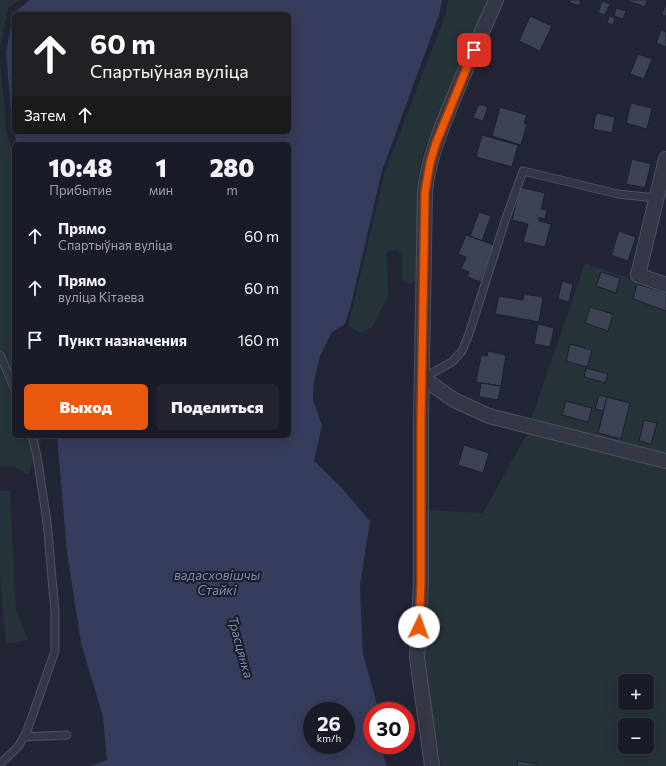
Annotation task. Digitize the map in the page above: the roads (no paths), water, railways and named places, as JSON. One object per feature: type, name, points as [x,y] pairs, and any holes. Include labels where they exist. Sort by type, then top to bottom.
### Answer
[{"type":"street","points":[[432,766],[417,658],[421,581],[421,420],[426,178],[436,143],[468,63],[496,0]]},
{"type":"street","points":[[666,159],[638,275],[666,285]]},
{"type":"street","points":[[423,378],[454,400],[489,416],[666,461]]},
{"type":"lane","points":[[423,378],[452,362],[462,351],[522,171],[618,194],[656,198]]},
{"type":"lane","points":[[0,355],[12,382]]},
{"type":"lane","points":[[0,764],[18,747],[27,731],[55,651],[56,612],[47,522],[37,456],[32,438]]},
{"type":"lane","points":[[24,736],[67,735]]},
{"type":"water","name":"вадасховішчы Стайкі","points":[[29,0],[442,0],[439,15],[382,171],[351,305],[345,324],[332,332],[320,356],[314,381],[313,400],[322,425],[314,461],[340,486],[370,521],[360,586],[363,654],[376,702],[363,702],[363,754],[383,754],[387,766],[91,766],[107,760],[103,717],[81,643],[67,552],[57,438],[291,438],[291,142],[16,142],[14,134],[291,134],[291,12],[15,12]]},
{"type":"water","name":"вадасховішчы Стайкі","points":[[12,23],[12,124],[6,52]]},
{"type":"water label","name":"Трасцянка","points":[[241,647]]}]
